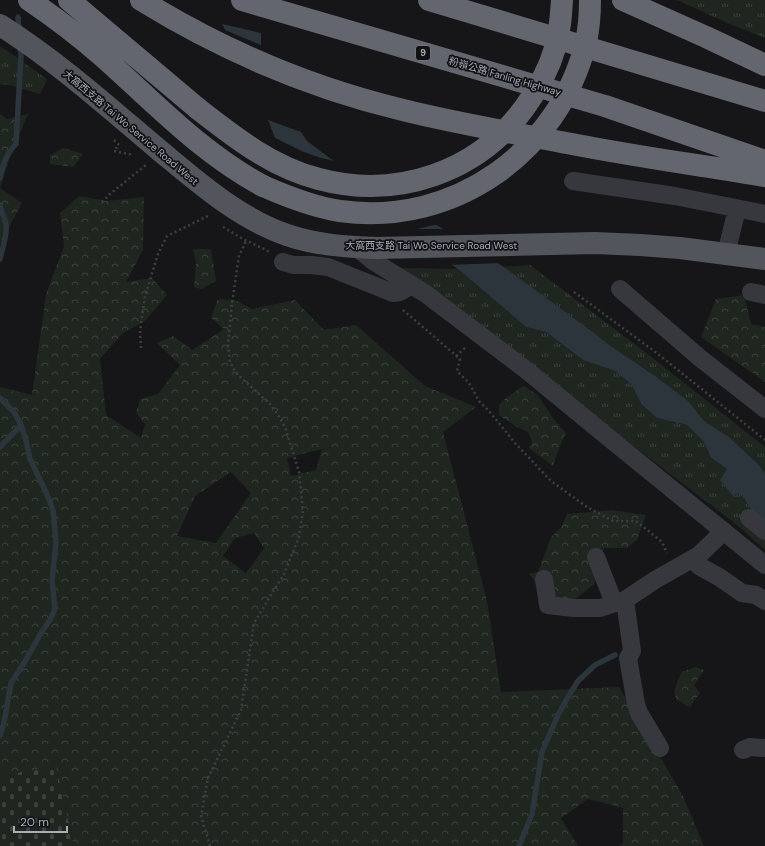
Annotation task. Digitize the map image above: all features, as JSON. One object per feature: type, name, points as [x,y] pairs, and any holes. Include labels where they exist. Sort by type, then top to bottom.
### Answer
[{"type":"highway","points":[[29,0],[81,38],[156,107],[197,142],[248,177],[263,186],[296,200],[341,211],[376,213],[414,209],[462,193],[498,173],[524,151],[557,110],[580,62],[586,41],[590,17],[590,0]]},
{"type":"highway","points":[[69,0],[197,108],[251,148],[279,164],[303,174],[334,183],[369,186],[401,184],[431,177],[460,164],[499,137],[526,107],[543,78],[555,48],[562,15],[562,0]]},
{"type":"highway","points":[[141,0],[182,24],[221,44],[286,73],[363,99],[450,122],[614,152],[765,176]]},
{"type":"highway","name":"粉嶺公路 Fanling Highway","points":[[242,0],[605,106],[765,161]]},
{"type":"highway","points":[[429,0],[765,101]]},
{"type":"highway","points":[[623,0],[765,65]]},
{"type":"main road","name":"大窩西支路 Tai Wo Service Road West","points":[[0,25],[72,77],[218,198],[235,210],[259,223],[288,235],[329,245],[356,248],[595,243],[680,248],[765,259]]},
{"type":"street","points":[[573,181],[675,196],[765,214]]},
{"type":"street","points":[[726,254],[737,209]]},
{"type":"street","points":[[356,248],[426,294],[525,369],[765,565]]},
{"type":"street","points":[[283,262],[293,266],[311,265],[328,267],[393,293],[400,292],[412,285]]},
{"type":"street","points":[[620,289],[700,358],[765,409]]},
{"type":"street","points":[[749,518],[765,531]]},
{"type":"street","points":[[544,579],[548,605],[574,608],[600,608],[619,602],[655,580],[693,560],[724,531]]},
{"type":"street","points":[[596,557],[619,602],[632,651],[628,658],[639,713],[660,748]]},
{"type":"street","points":[[693,560],[699,566],[719,577],[742,593],[756,594],[765,601]]},
{"type":"street","points":[[743,750],[750,747],[765,748]]},
{"type":"path","points":[[102,202],[146,166]]},
{"type":"path","points":[[141,348],[140,331],[145,296],[158,254],[167,236],[208,216]]},
{"type":"path","points":[[230,232],[266,250]]},
{"type":"path","points":[[210,846],[201,816],[208,778],[242,710],[254,623],[284,574],[299,537],[303,511],[299,472],[285,427],[270,405],[236,373],[230,362],[228,345],[232,302],[240,256],[246,241]]},
{"type":"path","points":[[574,292],[658,354],[765,440]]},
{"type":"path","points":[[401,308],[460,359],[457,371],[469,383],[479,401],[515,443],[551,481],[587,507],[613,521],[636,521],[662,542],[670,557]]},
{"type":"path","points":[[456,356],[469,345]]},
{"type":"green space","points":[[677,0],[765,0],[765,38],[727,23]]},
{"type":"green space","points":[[0,46],[47,79],[40,94],[9,85],[0,84]]},
{"type":"green space","points":[[0,114],[7,119],[28,114],[11,154],[0,188]]},
{"type":"green space","points":[[64,148],[83,154],[73,167],[50,164],[50,155]]},
{"type":"green space","points":[[0,188],[22,203],[0,244]]},
{"type":"green space","points":[[79,196],[107,201],[144,197],[143,250],[126,282],[152,278],[167,295],[145,321],[122,334],[100,359],[106,415],[141,438],[145,424],[136,413],[140,399],[158,394],[180,365],[157,343],[173,336],[192,350],[224,329],[211,318],[218,299],[237,301],[252,309],[295,300],[324,330],[356,325],[425,386],[476,407],[443,432],[487,601],[501,692],[619,687],[683,796],[704,846],[618,846],[623,844],[623,808],[588,799],[561,818],[578,846],[0,846],[0,387],[32,395],[46,294],[64,246],[60,213]],"holes":[[[322,449],[316,470],[291,476],[287,458]],[[231,472],[251,493],[216,543],[177,536],[195,496]],[[254,533],[264,548],[246,573],[223,556],[235,538]]]},
{"type":"green space","points":[[193,249],[211,249],[216,281],[201,289],[194,287],[196,262]]},
{"type":"green space","points":[[530,265],[649,355],[765,447],[765,473],[753,459],[729,437],[704,421],[504,267]]},
{"type":"green space","points":[[401,268],[458,269],[526,327],[546,332],[583,360],[615,371],[631,384],[642,405],[657,418],[687,425],[703,441],[711,459],[727,469],[733,496],[740,492],[765,524],[765,550],[737,525]]},
{"type":"green space","points":[[744,295],[751,324],[765,327],[765,382],[701,337],[716,299]]},
{"type":"green space","points":[[523,386],[537,394],[552,417],[566,433],[553,466],[529,448],[532,442],[528,432],[517,427],[499,415],[499,405]]},
{"type":"green space","points":[[612,510],[646,515],[637,540],[627,548],[604,548],[594,584],[577,598],[548,613],[533,578],[528,574],[538,572],[551,537],[561,528],[567,514]]},
{"type":"green space","points":[[696,667],[704,670],[694,685],[700,693],[690,707],[677,700],[674,692],[681,672]]},
{"type":"green space","points":[[56,766],[74,846],[0,846],[0,776]]},
{"type":"shaded area","points":[[222,24],[261,33],[261,47],[228,36]]},
{"type":"shaded area","points":[[268,120],[301,132],[307,141],[331,159],[504,267],[609,345],[655,376],[688,401],[704,421],[729,437],[756,462],[765,473],[765,524],[751,510],[744,498],[738,493],[733,496],[720,480],[727,469],[711,458],[703,441],[687,425],[657,418],[642,405],[631,384],[615,371],[583,360],[546,332],[526,327],[458,269],[280,151]]},
{"type":"pier","points":[[220,24],[225,30],[263,46],[263,48],[261,49],[227,38]]},
{"type":"pier","points":[[272,136],[304,152],[339,162],[439,224],[417,229],[446,229],[501,263],[447,265],[279,153]]},
{"type":"waterway","points":[[18,17],[19,30]]},
{"type":"waterway","points":[[0,178],[5,160],[16,144],[21,56],[20,45]]},
{"type":"waterway","points":[[0,205],[6,224],[6,236],[0,259]]},
{"type":"waterway","points":[[0,398],[14,412],[21,425],[30,459],[53,510],[56,542],[52,581],[55,609],[50,620],[11,683],[4,723],[0,736]]},
{"type":"waterway","points":[[0,447],[21,425]]},
{"type":"waterway","points":[[519,846],[532,814],[542,752],[558,715],[578,681],[595,665],[615,655]]}]
